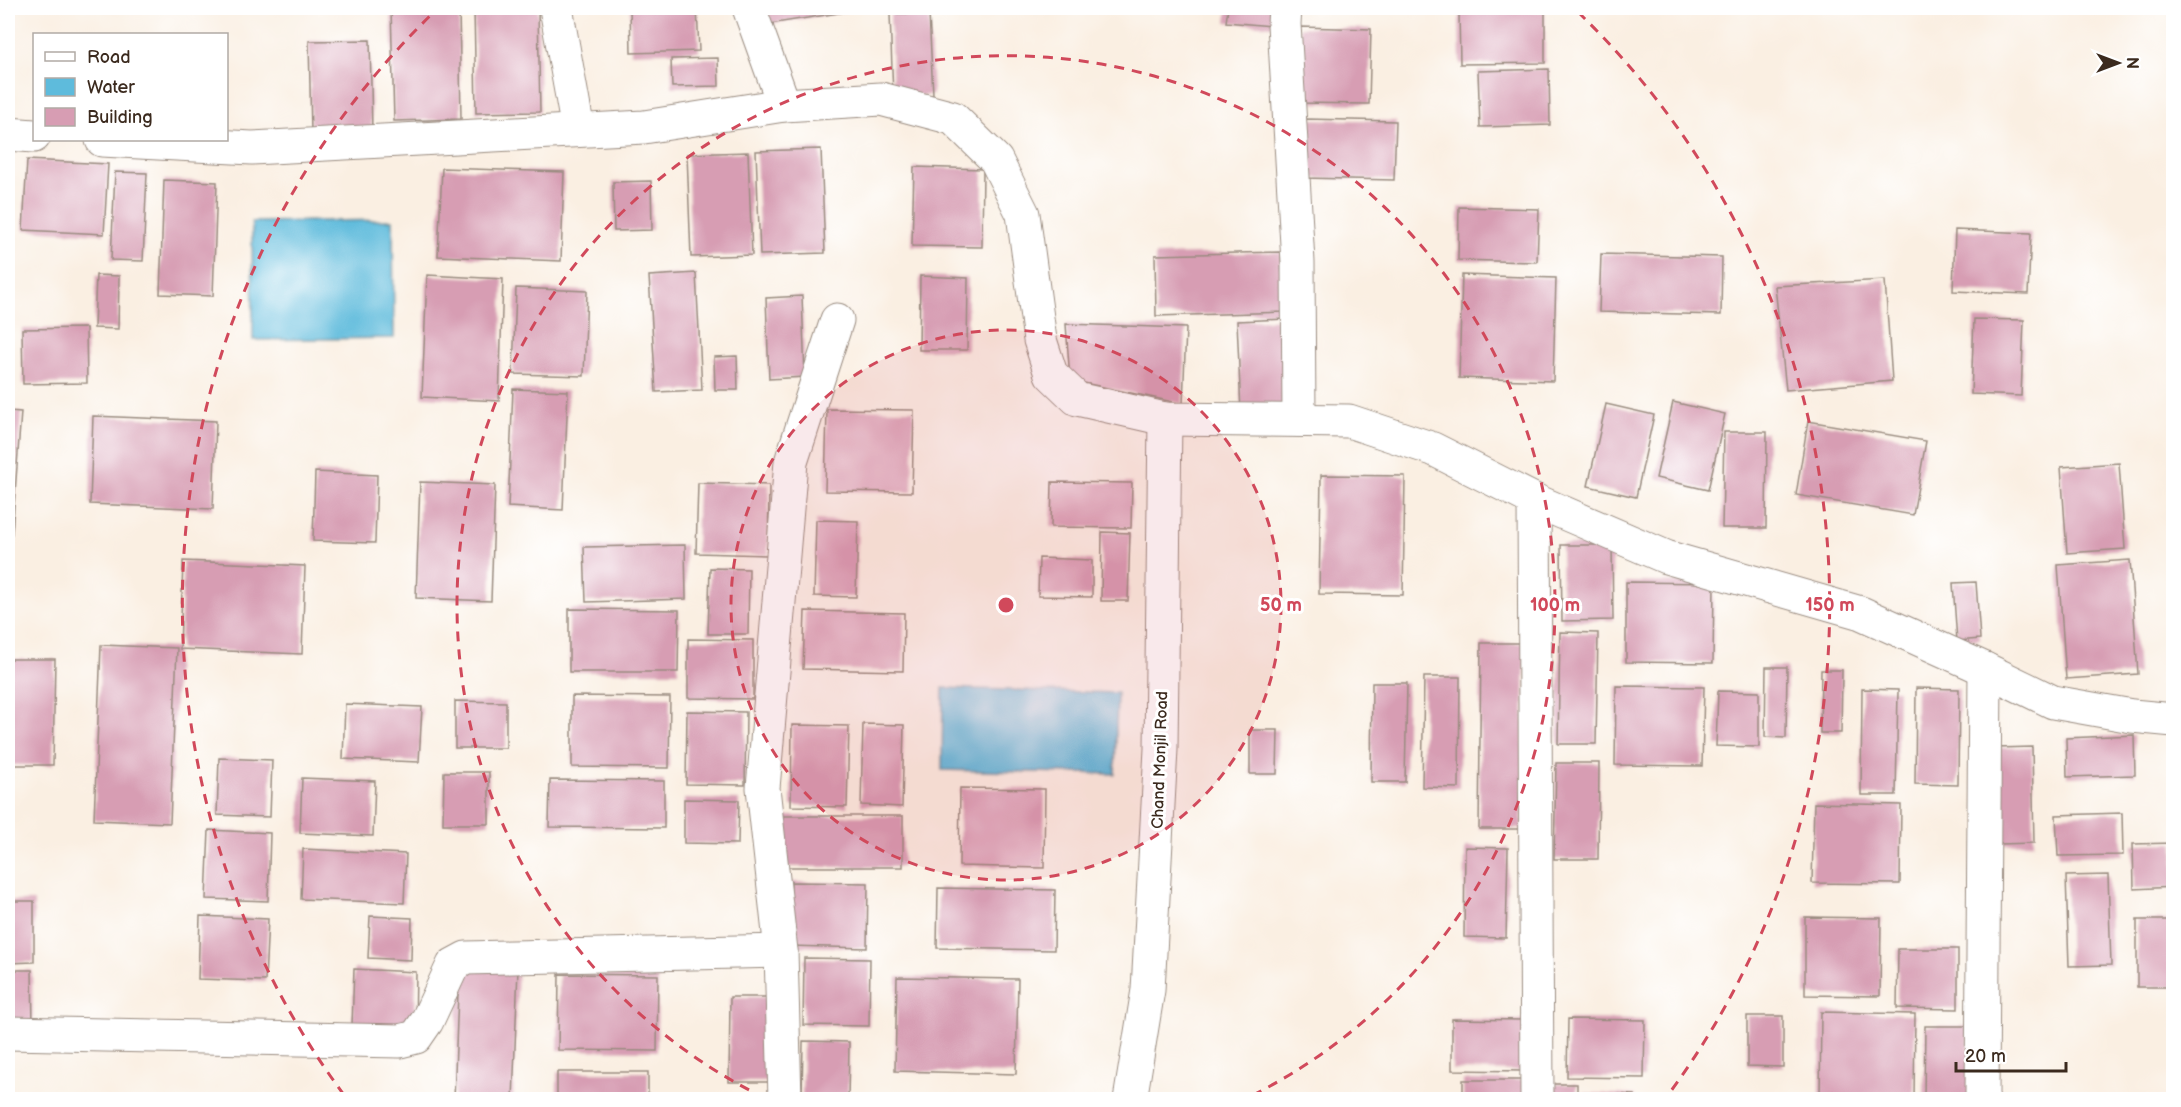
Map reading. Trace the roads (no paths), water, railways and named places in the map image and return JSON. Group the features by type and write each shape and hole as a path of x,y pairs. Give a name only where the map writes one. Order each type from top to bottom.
{"street":[{"path":"556,8 578,130"},
{"path":"749,8 784,105"},
{"path":"1285,8 1284,24 1298,262 1299,420"},
{"path":"121,141 252,148 644,127 784,105 881,99 953,118 996,160 1023,214 1040,340 1050,374 1077,399 1165,419 1349,421 1433,448 1534,500 1666,557 1860,613 2053,702 2132,716 2174,720"},
{"path":"8,134 33,136"},
{"path":"785,1100 781,951 763,788 791,462 837,320"},
{"name":"Chand Monjil Road","path":"1130,1100 1148,990 1161,749 1165,419"},
{"path":"1534,500 1537,1100"},
{"path":"1983,1100 1985,669"},
{"path":"8,1033 400,1041 416,1037 427,1021 453,965 466,958 781,951"}],"water":[{"path":"393,220 394,338 253,340 252,222"},
{"path":"943,688 1117,693 1115,774 942,770"}]}
